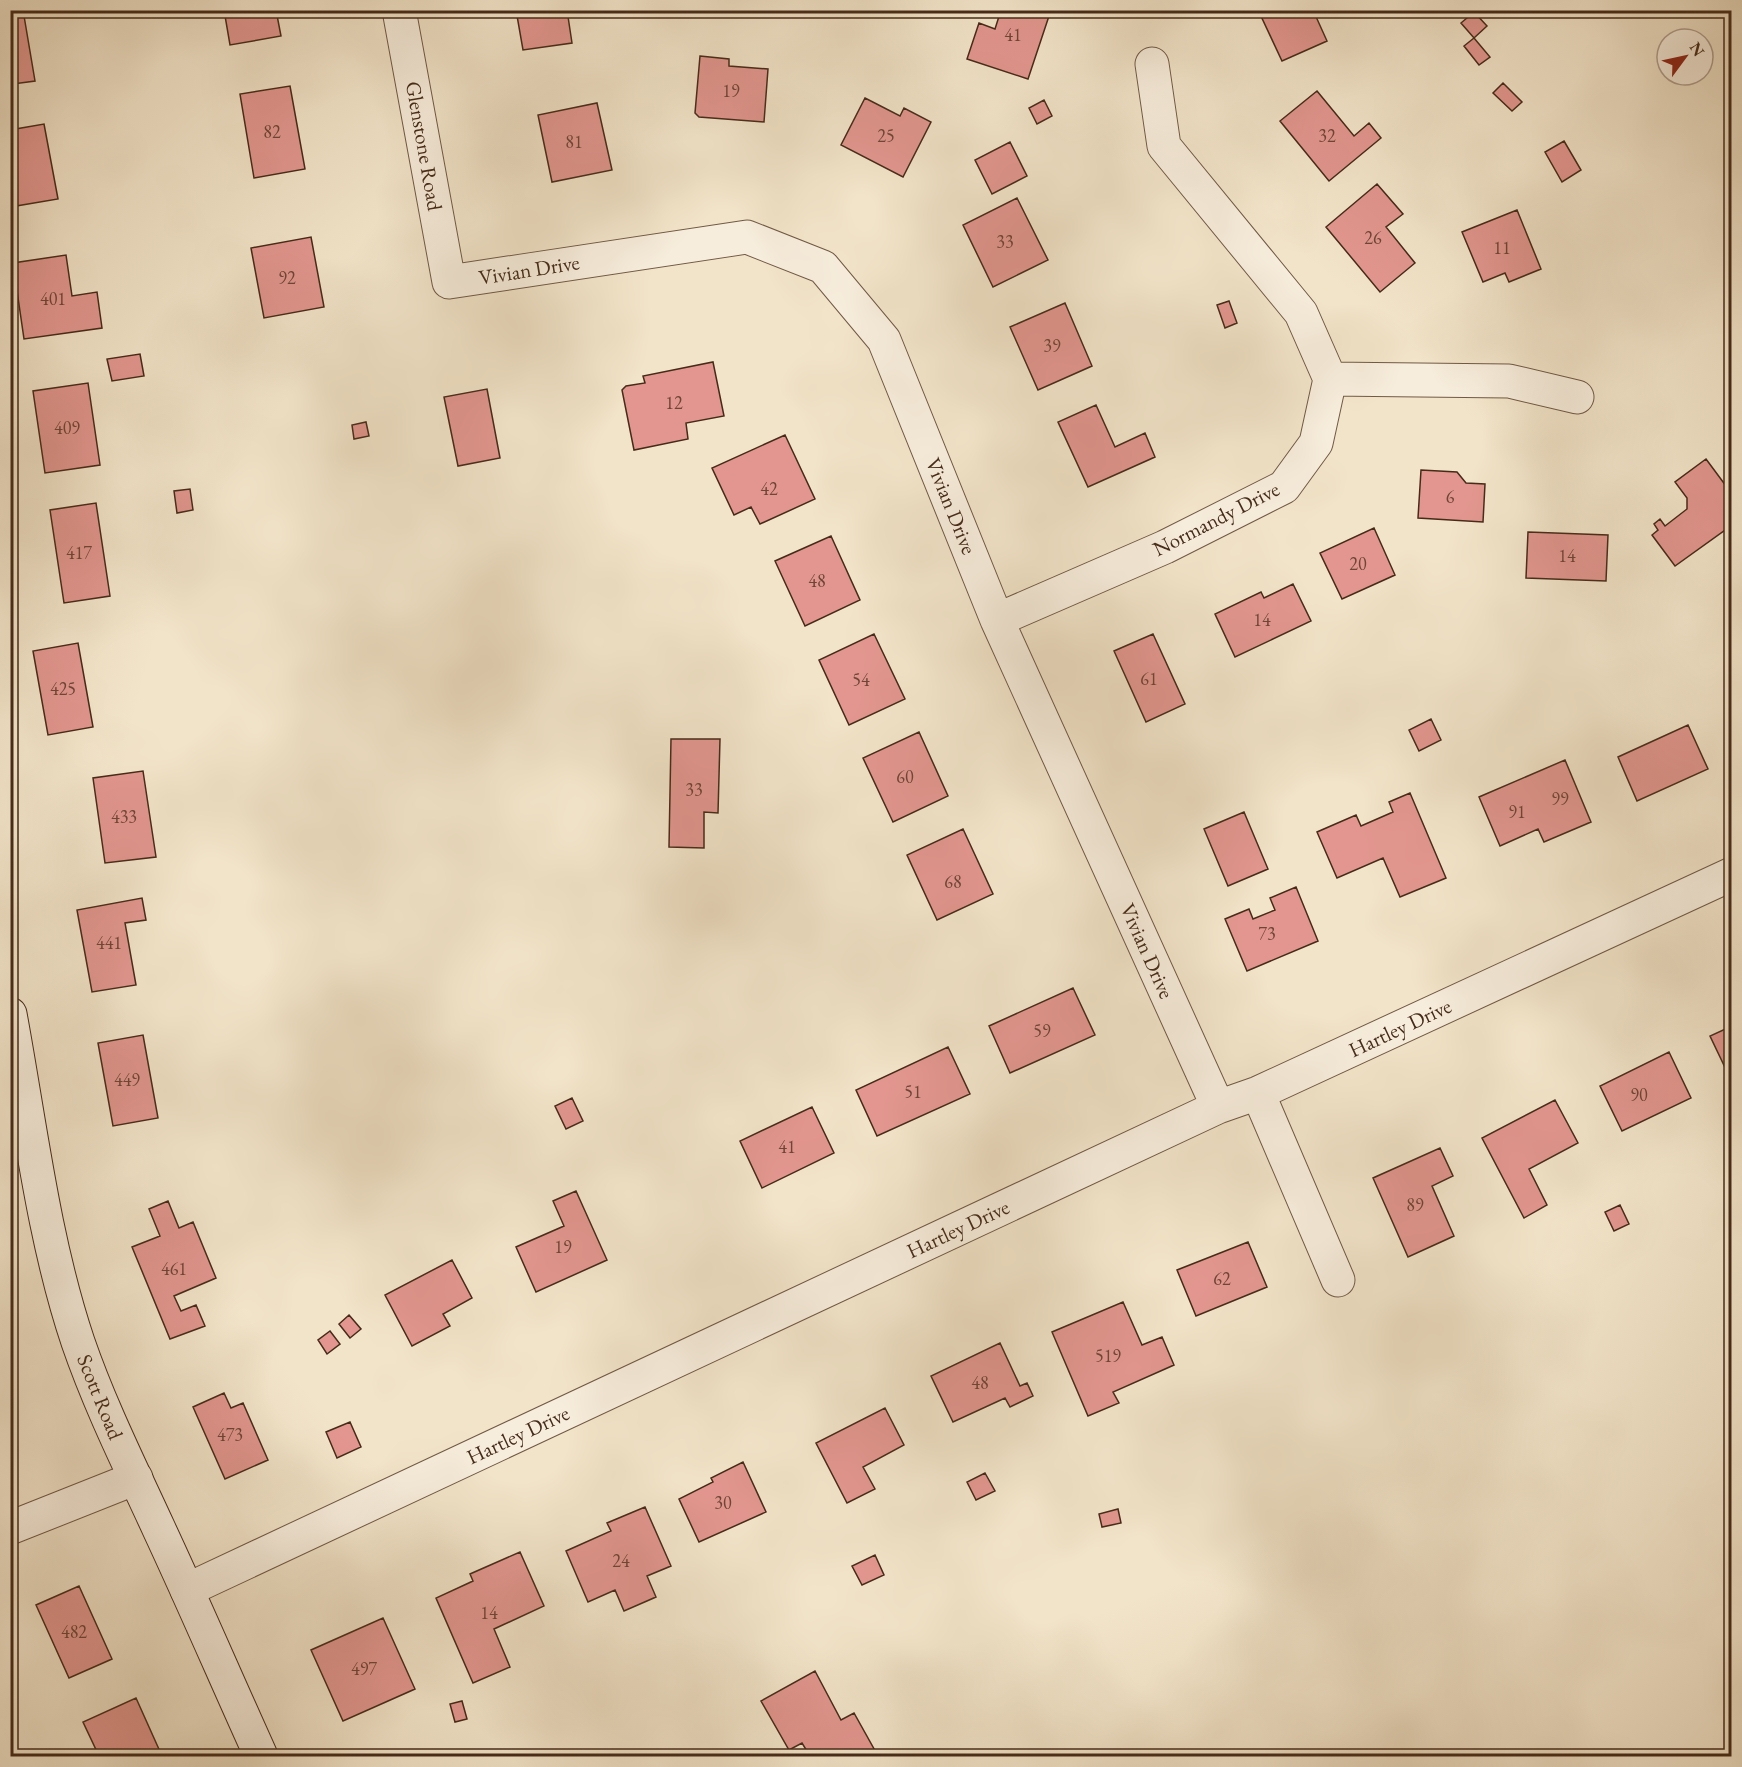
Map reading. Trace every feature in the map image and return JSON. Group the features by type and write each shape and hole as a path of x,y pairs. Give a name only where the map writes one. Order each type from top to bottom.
{"street":[{"name":"Glenstone Road","path":"399,10 449,282"},
{"path":"1152,64 1164,146 1301,313 1330,379 1509,381 1577,397"},
{"name":"Vivian Drive","path":"449,282 747,237 823,267 884,340 997,620 1218,1107"},
{"name":"Normandy Drive","path":"997,620 1165,547 1284,487 1316,443 1330,379"},
{"name":"Hartley Drive","path":"187,1590 1218,1107 1258,1093 1731,874"},
{"name":"Scott Road","path":"10,1014 48,1226 66,1305 94,1386 261,1756"},
{"path":"1258,1093 1338,1280"},
{"path":"10,1528 136,1478"}],"building":[{"path":"10,10 23,10 35,81 13,84 10,74"},
{"path":"224,10 276,10 281,36 230,45"},
{"path":"516,10 567,10 572,43 523,50"},
{"path":"1001,10 1051,10 1028,79 967,59 979,23 995,29"},
{"path":"1267,10 1313,10 1327,41 1282,61 1260,14"},
{"path":"1474,12 1487,26 1474,38 1461,23"},
{"path":"1474,38 1490,57 1479,65 1464,46"},
{"path":"700,56 729,59 729,66 768,69 764,122 699,117 695,113"},
{"path":"1503,83 1522,102 1512,111 1493,93"},
{"path":"290,86 305,169 254,178 240,94"},
{"path":"1317,91 1354,136 1369,123 1381,138 1329,181 1280,121"},
{"path":"865,98 900,116 904,108 931,122 903,177 841,145"},
{"path":"1044,100 1052,116 1037,124 1029,108"},
{"path":"597,103 612,170 552,182 538,115"},
{"path":"44,124 58,199 10,207 10,130"},
{"path":"1564,141 1581,170 1562,182 1545,152"},
{"path":"1010,142 1027,176 992,194 975,160"},
{"path":"1377,184 1403,214 1386,227 1415,263 1380,292 1326,227"},
{"path":"1017,198 1048,260 993,287 963,225"},
{"path":"1517,210 1541,269 1509,282 1505,273 1483,282 1462,232"},
{"path":"311,237 324,307 264,318 251,248"},
{"path":"66,255 72,296 97,292 102,328 24,339 13,263"},
{"path":"1229,301 1237,323 1225,328 1217,305"},
{"path":"1065,303 1092,366 1038,390 1010,327"},
{"path":"140,354 144,376 112,381 107,359"},
{"path":"713,362 724,416 686,423 688,439 634,450 622,390 626,386 645,383 643,376"},
{"path":"88,383 100,465 45,473 33,391"},
{"path":"487,389 500,458 458,466 444,397"},
{"path":"1096,405 1115,447 1145,433 1155,457 1088,487 1058,422"},
{"path":"366,422 369,436 354,439 352,425"},
{"path":"785,435 815,499 760,524 751,507 734,515 712,468"},
{"path":"1706,459 1732,494 1732,525 1675,566 1652,535 1658,530 1654,524 1660,519 1665,526 1687,509 1687,498 1675,482"},
{"path":"1421,470 1457,472 1466,483 1485,484 1483,522 1418,518"},
{"path":"190,489 193,510 177,513 174,491"},
{"path":"96,503 110,596 64,603 50,510"},
{"path":"1374,528 1395,575 1342,599 1320,553"},
{"path":"1528,532 1608,535 1606,581 1526,578"},
{"path":"831,536 860,600 805,626 775,561"},
{"path":"1293,584 1311,621 1235,657 1215,614 1261,592 1264,598"},
{"path":"874,634 905,699 849,725 819,660"},
{"path":"1153,634 1185,704 1146,722 1114,651"},
{"path":"78,643 93,727 48,735 33,651"},
{"path":"1431,719 1441,740 1419,751 1409,730"},
{"path":"1688,725 1708,769 1637,801 1618,757"},
{"path":"919,732 948,796 893,822 863,758"},
{"path":"671,739 720,739 718,813 704,812 704,848 669,847"},
{"path":"1565,760 1591,822 1544,842 1538,829 1500,846 1479,797"},
{"path":"143,771 156,857 105,863 93,778"},
{"path":"1410,793 1446,878 1400,897 1383,858 1337,878 1317,832 1356,815 1361,826 1393,812 1389,802"},
{"path":"1244,812 1268,869 1228,886 1204,829"},
{"path":"963,829 993,894 937,920 907,855"},
{"path":"1296,887 1318,941 1247,971 1225,919 1249,909 1253,919 1275,910 1270,898"},
{"path":"142,898 146,920 125,923 136,985 92,992 77,910"},
{"path":"1073,988 1095,1035 1010,1073 989,1026"},
{"path":"1732,1026 1732,1080 1731,1080 1710,1036"},
{"path":"143,1035 158,1118 113,1126 98,1043"},
{"path":"948,1047 970,1094 877,1136 856,1090"},
{"path":"1669,1052 1691,1098 1622,1131 1600,1086"},
{"path":"572,1098 583,1121 566,1129 555,1106"},
{"path":"1555,1100 1578,1143 1529,1169 1547,1205 1524,1218 1482,1138"},
{"path":"812,1107 834,1153 762,1188 740,1141"},
{"path":"1440,1148 1453,1176 1432,1186 1454,1236 1408,1257 1373,1178"},
{"path":"576,1191 607,1260 536,1292 516,1247 564,1226 553,1201"},
{"path":"168,1201 179,1228 193,1222 216,1278 174,1296 181,1311 196,1305 205,1326 170,1339 132,1247 160,1236 149,1209"},
{"path":"1620,1205 1629,1224 1614,1231 1605,1212"},
{"path":"1248,1242 1267,1287 1196,1316 1177,1270"},
{"path":"452,1260 472,1298 443,1314 450,1326 412,1346 385,1295"},
{"path":"1123,1302 1142,1345 1162,1337 1174,1365 1113,1392 1119,1403 1088,1416 1052,1332"},
{"path":"349,1315 361,1329 350,1338 339,1324"},
{"path":"330,1331 340,1344 327,1354 318,1340"},
{"path":"1000,1343 1020,1386 1027,1383 1033,1396 1010,1407 1005,1398 953,1422 931,1376"},
{"path":"224,1393 231,1408 243,1403 268,1460 225,1479 193,1407"},
{"path":"885,1408 904,1445 863,1467 875,1489 847,1503 816,1443"},
{"path":"350,1422 361,1447 337,1458 326,1432"},
{"path":"743,1462 766,1512 699,1542 679,1499 713,1482 711,1478"},
{"path":"985,1473 995,1491 976,1500 967,1482"},
{"path":"645,1507 671,1566 647,1576 656,1597 624,1611 615,1590 588,1602 566,1551 611,1531 607,1523"},
{"path":"1118,1509 1121,1523 1102,1527 1099,1514"},
{"path":"520,1552 544,1606 494,1629 510,1667 473,1683 436,1598 473,1581 470,1574"},
{"path":"875,1555 884,1575 862,1585 852,1566"},
{"path":"79,1586 112,1659 69,1678 36,1605"},
{"path":"383,1618 415,1689 343,1721 311,1650"},
{"path":"815,1671 841,1720 854,1713 878,1756 810,1756 802,1743 789,1750 761,1701"},
{"path":"136,1698 162,1756 99,1756 83,1722"},
{"path":"462,1701 467,1719 455,1722 450,1704"}]}
